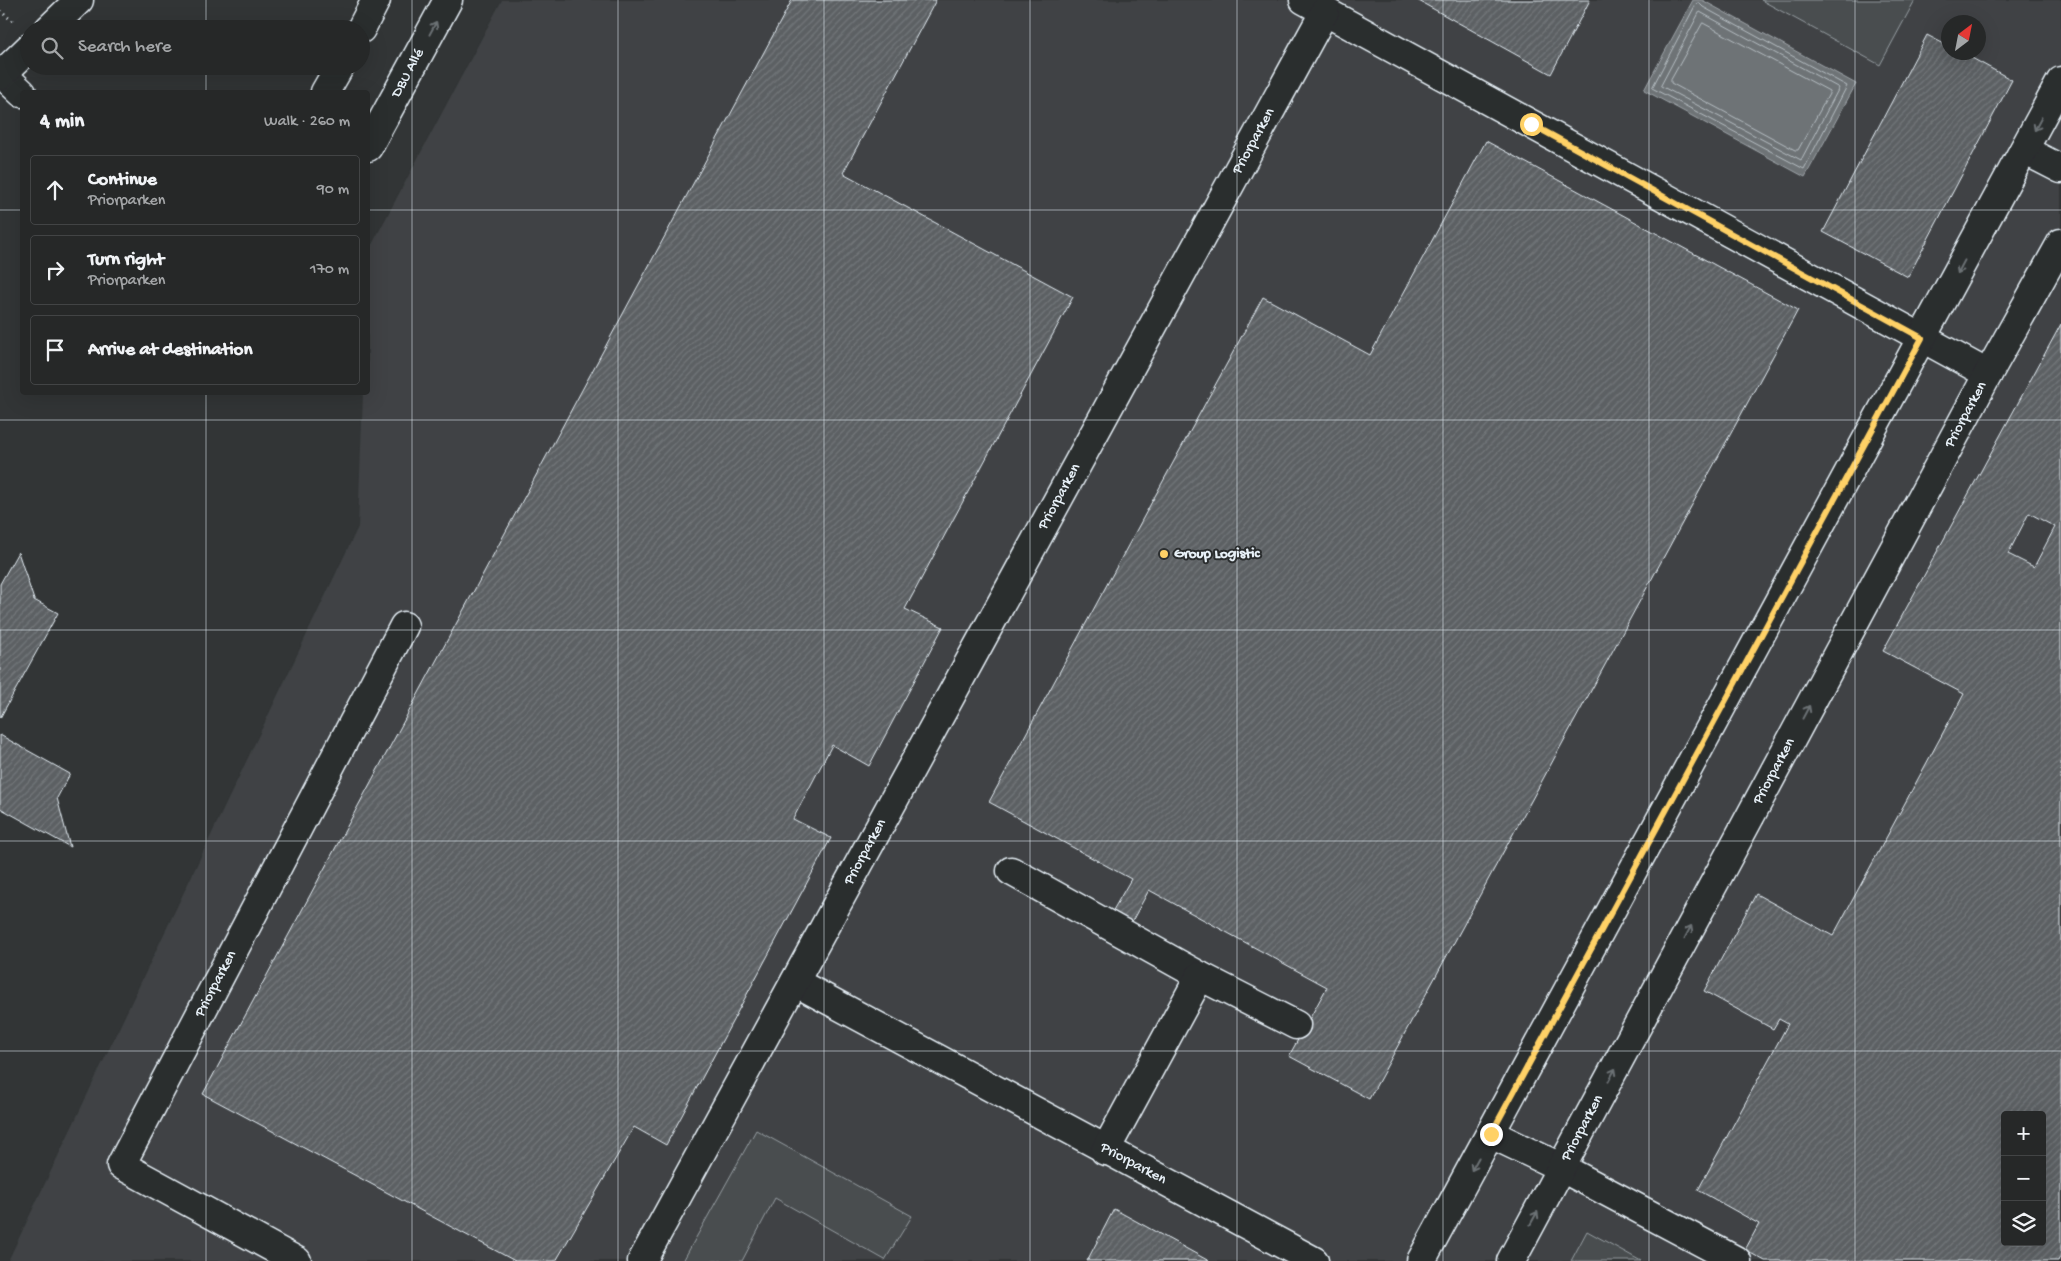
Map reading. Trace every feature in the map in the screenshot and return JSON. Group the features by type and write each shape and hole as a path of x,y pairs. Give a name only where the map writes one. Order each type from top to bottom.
{"street":[{"path":"58,20 79,0"},
{"path":"366,20 376,0"},
{"name":"DBU Allé","path":"370,143 448,0"},
{"name":"Priorparken","path":"642,1261 794,982 1315,6 1988,374"},
{"path":"20,57 1,75 20,91"},
{"path":"326,90 335,75"},
{"path":"1421,1261 2061,81"},
{"path":"2024,150 2061,169"},
{"name":"Priorparken","path":"1511,1261 1988,374 2061,243"},
{"name":"Priorparken","path":"297,1261 121,1165 404,626"},
{"path":"1011,871 1200,976 1296,1025"},
{"path":"1106,1151 1200,976"},
{"name":"Priorparken","path":"794,982 1314,1261"},
{"name":"Priorparken","path":"1491,1134 1562,1168 1737,1261"}],"shaded area":[{"path":"502,0 2061,0 2061,1261 8,1261 358,527 363,395 370,395 370,248"},
{"path":"1761,0 1915,0 1880,65"},
{"path":"756,1130 912,1216 885,1260 775,1198 742,1261 683,1261"},
{"path":"1587,1231 1641,1261 1571,1261"}],"water":[{"path":"1693,0 1702,0 1856,84 1805,177 1644,90"}],"building":[{"path":"792,0 936,0 843,173 1073,297 905,609 943,627 869,766 832,745 793,819 831,838 666,1145 634,1127 556,1261 515,1261 203,1094"},
{"path":"1417,0 1590,0 1551,74"},
{"path":"1927,35 1941,42 1941,60 1976,60 2012,80 1908,277 1823,232"},
{"path":"1486,141 1798,310 1369,1099 1289,1056 1327,987 1149,890 1131,923 1112,912 1131,879 989,802 1263,297 1370,355"},
{"path":"2061,324 2061,1255 2058,1261 1765,1261 1745,1250 1759,1224 1698,1190 1788,1024 1779,1019 1773,1029 1704,991 1756,894 1833,936 1964,694 1883,651","holes":["2029,513 2055,527 2034,567 2008,554"]},
{"path":"18,552 34,600 58,613 0,718 0,584"},
{"path":"0,735 70,774 57,798 70,847 0,808"},
{"path":"1114,1209 1209,1261 1087,1261"}],"place":[{"name":"Group Logistic","path":"1164,554"}],"route":[{"path":"1491,1134 1922,338 1531,124"}]}
